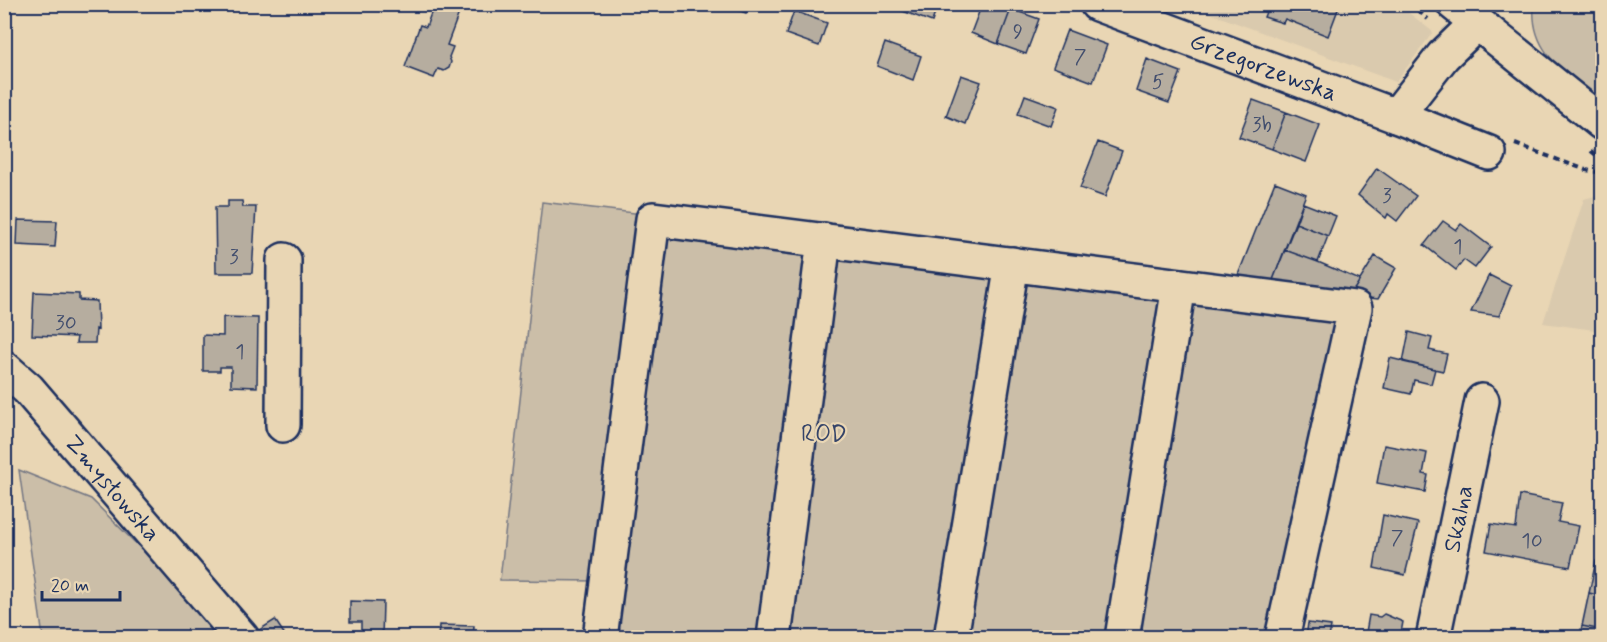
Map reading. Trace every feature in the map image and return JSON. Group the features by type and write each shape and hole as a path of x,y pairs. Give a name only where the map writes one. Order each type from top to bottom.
{"street":[{"name":"Grzegorzewska","path":"1097,4 1489,153"},
{"path":"1396,116 1475,11 1602,123"},
{"path":"600,638 653,219 1355,308 1282,638"},
{"path":"774,638 824,240"},
{"path":"283,425 284,260"},
{"path":"951,638 1012,264"},
{"path":"1122,638 1179,286"},
{"name":"Zmysłowska","path":"4,368 28,389 243,638"},
{"name":"Skalna","path":"1433,638 1482,401"}],"path":[{"path":"1489,153 1496,137 1586,170 1602,173"}],"shaded area":[{"path":"1188,5 1399,5 1433,32 1396,82"},
{"path":"1602,194 1602,331 1543,323 1584,199"}],"green space":[{"path":"1534,5 1602,5 1602,100 1564,71 1545,50 1534,22"},
{"name":"ROD","path":"542,202 1368,300 1295,637 592,637 599,581 500,580"},
{"path":"19,470 91,499 207,614 216,637 43,637"}],"building":[{"path":"723,4 750,4 746,13"},
{"path":"892,4 938,4 932,22 892,7"},
{"path":"982,4 1000,4 1011,9 998,44 971,33"},
{"path":"1247,4 1340,4 1328,36 1285,19 1283,23 1264,17 1266,12"},
{"path":"434,5 459,13 447,45 453,47 449,57 451,62 449,68 444,71 438,69 434,78 405,67 420,25 426,27"},
{"path":"1011,9 1039,19 1026,54 998,44"},
{"path":"794,11 827,23 819,46 786,34"},
{"path":"1067,30 1107,45 1093,82 1053,67"},
{"path":"885,43 921,56 913,80 877,66"},
{"path":"1147,59 1181,72 1169,103 1136,91"},
{"path":"961,75 981,82 965,124 946,116"},
{"path":"1025,95 1058,107 1051,126 1018,114"},
{"path":"1253,100 1286,112 1272,149 1239,137"},
{"path":"1286,112 1320,125 1306,162 1272,149"},
{"path":"1098,142 1122,151 1105,197 1080,188"},
{"path":"1377,168 1416,196 1397,221 1388,214 1386,218 1358,195"},
{"path":"1275,182 1306,194 1271,285 1236,280"},
{"path":"228,201 242,201 243,207 256,207 252,273 216,273 215,207 228,207"},
{"path":"1303,203 1336,216 1328,236 1296,223"},
{"path":"18,220 57,221 55,247 17,245"},
{"path":"1443,221 1456,230 1461,224 1491,247 1475,268 1464,260 1456,270 1424,245"},
{"path":"1296,223 1328,236 1318,262 1285,250"},
{"path":"1285,250 1360,280 1350,296 1271,285"},
{"path":"1375,256 1396,268 1378,299 1350,296"},
{"path":"1489,275 1511,286 1499,316 1471,312"},
{"path":"34,292 79,294 79,300 97,301 98,330 96,329 95,343 76,343 77,337 32,335"},
{"path":"223,317 258,318 257,387 231,386 231,367 220,367 220,371 203,371 203,335 223,336"},
{"path":"1409,332 1432,338 1429,350 1447,354 1443,371 1403,362"},
{"path":"1390,358 1435,369 1431,384 1414,380 1411,394 1384,388"},
{"path":"1384,445 1427,453 1423,474 1428,475 1425,492 1377,483"},
{"path":"1520,495 1562,503 1558,522 1579,526 1570,567 1486,551 1491,524 1516,528"},
{"path":"1383,515 1418,523 1405,575 1374,568"},
{"path":"1596,561 1602,562 1602,596 1589,593"},
{"path":"1589,593 1602,596 1602,630 1582,626"},
{"path":"350,601 383,602 382,638 361,638 361,622 350,622"},
{"path":"1384,614 1403,622 1400,638 1365,638 1369,615 1380,617"},
{"path":"275,620 287,638 259,638 256,632"},
{"path":"1308,623 1331,626 1329,638 1306,638"},
{"path":"439,625 474,626 473,638 438,638"},
{"path":"1582,626 1602,630 1602,638 1579,638"}]}
